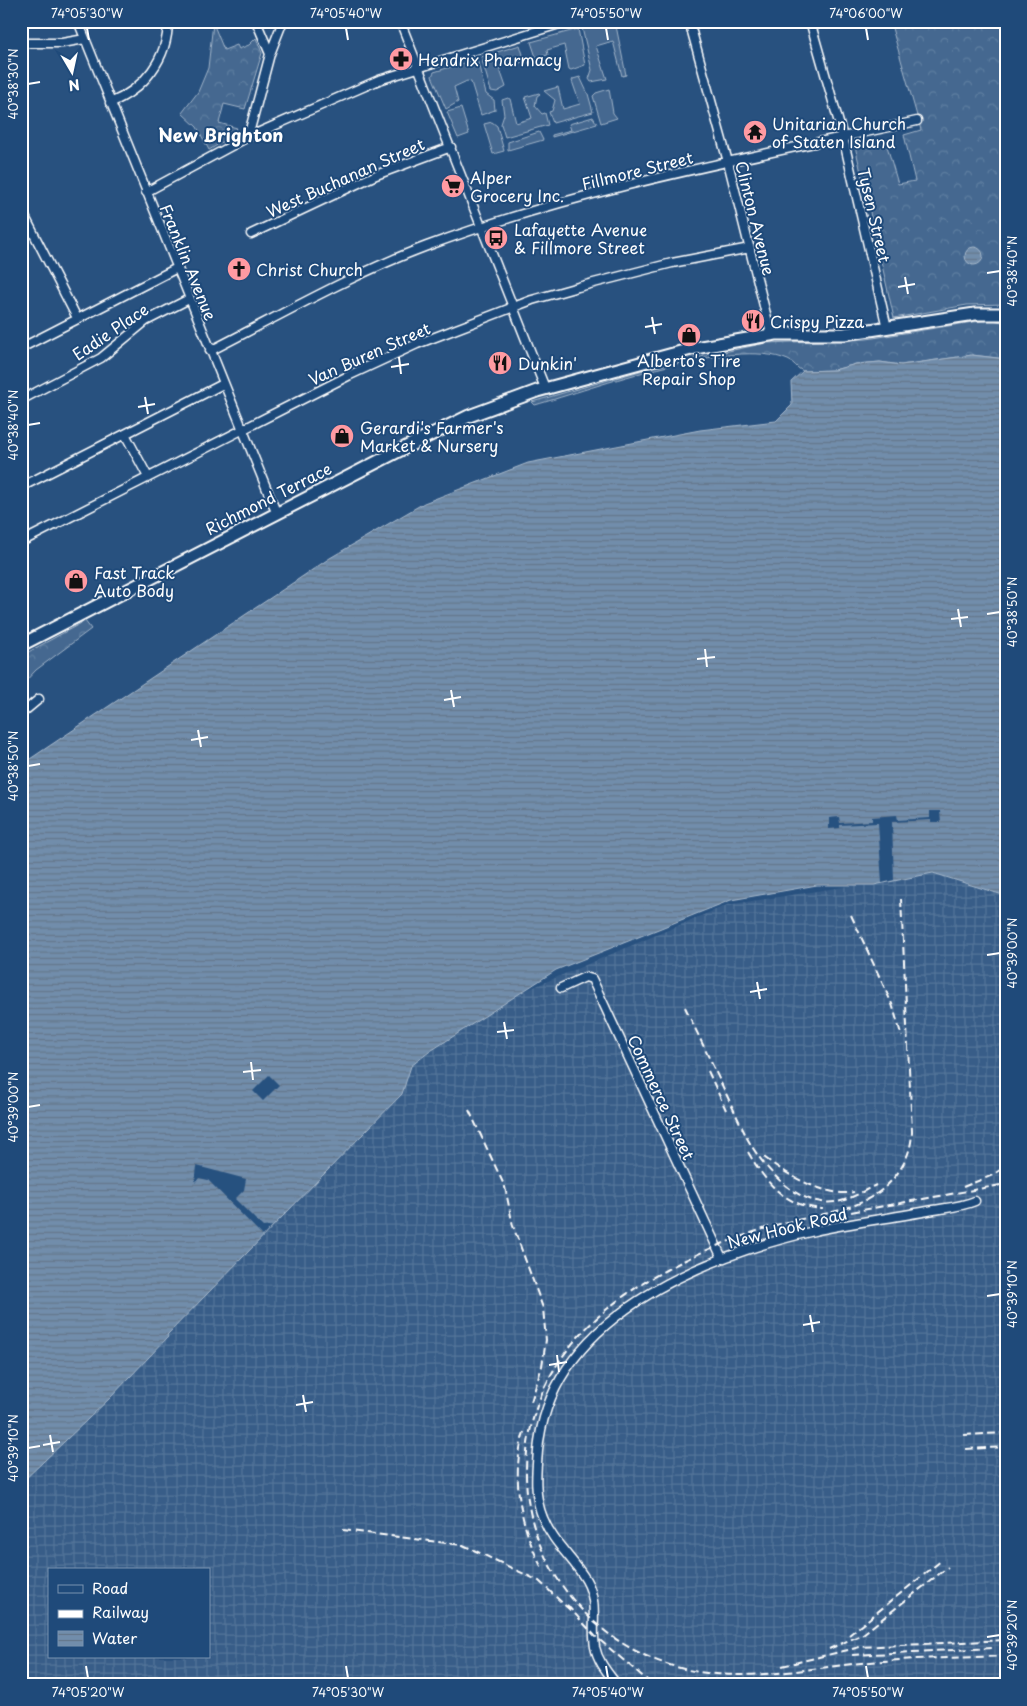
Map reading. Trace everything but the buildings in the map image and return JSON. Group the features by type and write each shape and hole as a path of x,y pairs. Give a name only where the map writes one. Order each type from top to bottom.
{"main road":[{"name":"Richmond Terrace","path":"21,645 276,512 463,419 545,388 663,356 771,334 844,334 974,314 1006,314"}],"street":[{"name":"Franklin Avenue","path":"78,21 276,512"},
{"path":"110,103 138,87 154,69 164,48 168,21"},
{"path":"256,21 270,54"},
{"path":"248,138 270,54 283,21"},
{"path":"400,21 545,388"},
{"path":"146,192 248,138 371,83 569,21"},
{"name":"Clinton Avenue","path":"689,21 728,162 771,334"},
{"name":"Tysen Street","path":"810,21 843,137 887,328"},
{"path":"21,43 62,43 85,39"},
{"name":"Fillmore Street","path":"210,351 378,267 427,246 483,227 618,187 917,121"},
{"name":"West Buchanan Street","path":"251,234 368,179 451,147"},
{"path":"21,209 77,318"},
{"name":"Van Buren Street","path":"21,542 241,429 254,425 350,375 417,344 550,295 619,276 750,248"},
{"path":"21,348 177,268"},
{"name":"Eadie Place","path":"21,400 101,358 146,321 189,299"},
{"path":"21,488 223,384"},
{"path":"126,434 148,476"},
{"path":"21,714 39,699"},
{"name":"Commerce Street","path":"561,988 585,977 592,979 722,1258"},
{"name":"New Hook Road","path":"617,1685 602,1664 596,1649 596,1612 588,1583 557,1545 542,1516 536,1478 540,1434 545,1412 556,1385 575,1354 608,1321 672,1283 722,1258 814,1231 976,1201"}],"shaded area":[{"path":"932,873 1006,896 1006,1685 21,1685 21,1483 110,1398 168,1337 166,1335 402,1094 411,1066 494,1004 727,905"}],"green space":[{"path":"615,21 626,75 622,76 613,41 596,46 607,79 591,82 589,79 592,70 582,28"},
{"path":"890,21 1006,21 1006,304 967,305 894,318 855,146 885,139 898,184 915,181 904,135 921,130"},
{"path":"213,23 224,50 237,45 239,49 249,45 256,38 262,53 245,109 224,104 219,123 237,128 229,138 209,150 197,127 182,113 198,92 208,68"},
{"path":"578,29 585,65 569,69 564,45 547,50 548,55 536,57 531,42"},
{"path":"520,45 525,61 517,64 515,59 498,64 506,87 497,92 491,91 481,57"},
{"path":"477,59 486,94 494,100 495,110 481,115 471,82 467,81 454,87 458,102 446,109 432,76 434,72"},
{"path":"580,77 588,94 593,112 553,123 549,112 552,111 555,100 544,91 558,87 563,109 580,104 572,81"},
{"path":"609,89 613,113 617,118 601,123 593,96 596,93"},
{"path":"539,93 535,106 542,114 545,113 548,125 505,137 501,124 504,115 502,100 510,99 516,123 532,118 525,97"},
{"path":"461,108 469,134 458,138 447,112"},
{"path":"593,117 597,124 552,137 552,135 571,130 569,124"},
{"path":"492,122 497,126 504,151 493,154 484,124"},
{"path":"539,132 543,140 508,150 508,142"},
{"path":"993,320 1006,323 1006,359 972,355 901,365 880,362 856,364 834,370 803,371 788,360 764,354 734,355 699,359 663,367 535,405 532,402 654,367 766,343 867,339"},
{"path":"85,621 91,629 36,670 21,686 21,656"}],"water":[{"path":"970,247 978,247 983,252 981,263 970,265 965,260 965,252"},
{"path":"972,355 1006,359 1006,896 933,873 874,885 817,885 731,900 556,970 429,1052 411,1066 402,1094 167,1335 168,1337 110,1398 21,1483 21,765 330,558 424,503 528,463 700,430 776,421 792,405 791,382 803,371 834,370 856,364 880,362 901,365"}],"pier":[{"path":"930,811 940,811 941,822 931,822 931,820 892,822 894,880 882,883 878,823 840,825 840,828 829,829 829,818 839,817 840,823 872,821 872,817 897,815 898,820 930,818"},
{"path":"269,1075 279,1085 263,1101 253,1091"},
{"path":"197,1166 246,1179 244,1190 235,1199 263,1227 272,1226 263,1236 208,1180 199,1178 195,1183"}],"railway":[{"path":"901,899 912,1131 908,1152 899,1172 884,1188 855,1205 766,1228 722,1244 679,1263 638,1286 602,1314 571,1346 547,1383 531,1426 526,1475 528,1497 532,1519 546,1559 570,1596 584,1612 612,1637 654,1660 669,1665 716,1674 752,1675 879,1661 1006,1656"},
{"path":"851,915 892,1004 902,1037"},
{"path":"685,1007 747,1138 773,1174 798,1194 811,1200 826,1202 845,1200 876,1185"},
{"path":"708,1071 726,1110"},
{"path":"469,1110 505,1187 513,1226 543,1308 546,1340 542,1366 531,1402"},
{"path":"748,1152 769,1183 787,1198 809,1207 823,1209"},
{"path":"764,1157 806,1183 831,1191 854,1192"},
{"path":"963,1187 993,1175 1006,1166"},
{"path":"851,1212 1006,1184"},
{"path":"524,1432 518,1467 520,1503 529,1538 543,1570"},
{"path":"964,1435 1006,1433"},
{"path":"966,1449 1006,1447"},
{"path":"343,1530 463,1545 539,1581 571,1611"},
{"path":"849,1635 942,1560"},
{"path":"829,1649 863,1634 948,1567"},
{"path":"567,1605 595,1636 653,1685"},
{"path":"782,1666 860,1647 1006,1640"},
{"path":"852,1655 994,1648"}],"place":[{"name":"Hendrix Pharmacy","path":"401,59"},
{"name":"Unitarian Church of Staten Island","path":"755,132"},
{"name":"Alper Grocery Inc.","path":"453,186"},
{"name":"Lafayette Avenue & Fillmore Street","path":"496,238"},
{"name":"Christ Church","path":"239,269"},
{"name":"Crispy Pizza","path":"753,321"},
{"name":"Alberto's Tire Repair Shop","path":"689,335"},
{"name":"Dunkin'","path":"500,363"},
{"name":"Gerardi's Farmer's Market & Nursery","path":"342,436"},
{"name":"Fast Track Auto Body","path":"76,581"}],"district":[{"name":"New Brighton","path":"221,134"}]}
